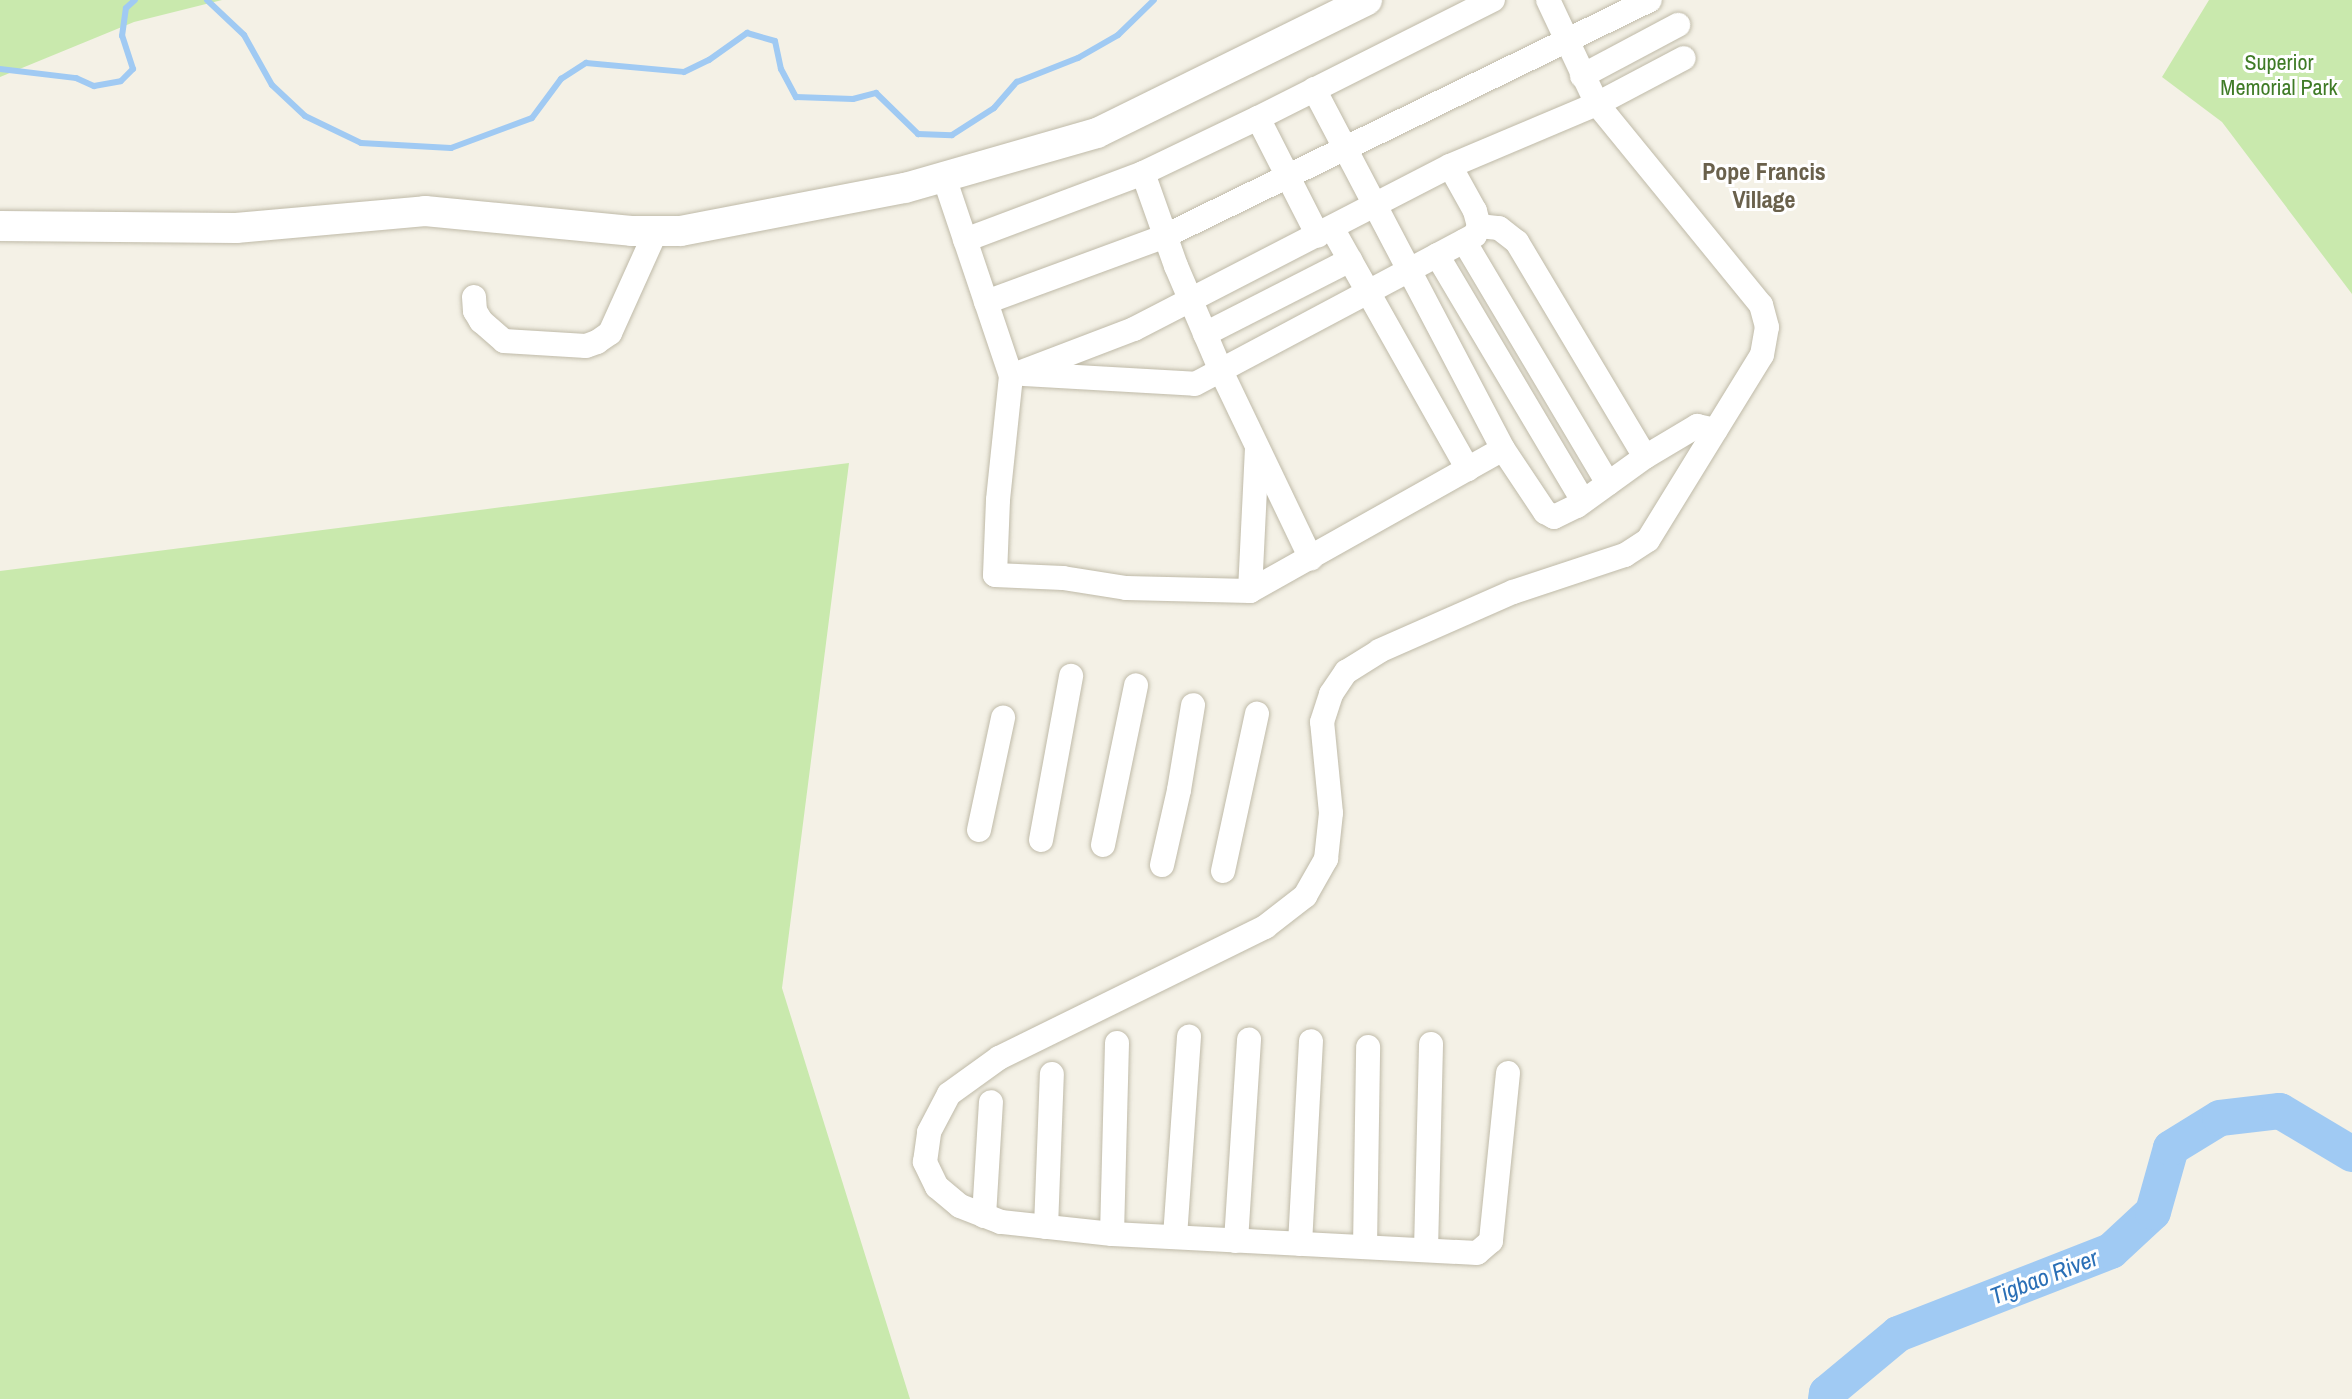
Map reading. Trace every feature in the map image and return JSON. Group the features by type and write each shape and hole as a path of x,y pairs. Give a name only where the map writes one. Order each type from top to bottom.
{"street":[{"path":"0,226 236,228 425,211 681,231 905,188 1108,128 1367,0"},
{"path":"965,240 1143,173 1493,0"},
{"path":"1508,1073 1491,1241 1477,1253 1112,1234 1001,1222 960,1206 937,1187 925,1162 929,1132 949,1094 999,1058 1265,927 1305,896 1326,859 1331,813 1322,722 1331,694 1346,672 1379,651 1500,598 1625,555 1648,540 1762,355 1767,327 1761,305 1597,104 1566,44 1548,0"},
{"path":"986,302 1165,236 1484,79 1566,44 1650,0"},
{"path":"1582,76 1678,25"},
{"path":"1014,374 1134,329 1375,208 1450,166 1597,104 1684,58"},
{"path":"1314,89 1503,449 1545,512 1554,517 1583,501 1645,457 1697,426 1716,430"},
{"path":"1258,118 1288,176 1325,232 1350,260 1368,290 1468,469"},
{"path":"1450,166 1472,234 1608,484"},
{"path":"1143,173 1165,236 1221,371 1311,559"},
{"path":"944,177 1014,374 998,500 995,575 1063,578 1126,588 1250,591 1503,449"},
{"path":"1014,374 1195,384 1368,290 1409,272 1472,234 1499,228 1517,242 1645,457"},
{"path":"474,297 475,311 481,321 504,341 586,346 610,333 656,231"},
{"path":"1437,255 1583,501"},
{"path":"1205,334 1350,260"},
{"path":"1250,591 1258,445"},
{"path":"1041,840 1071,676"},
{"path":"1103,845 1136,685"},
{"path":"1162,865 1179,790 1193,705"},
{"path":"1223,871 1257,714"},
{"path":"979,830 1003,718"},
{"path":"1175,1237 1189,1036"},
{"path":"1236,1241 1249,1039"},
{"path":"1300,1244 1311,1041"},
{"path":"1112,1234 1117,1043"},
{"path":"1426,1250 1431,1044"},
{"path":"1365,1247 1368,1047"},
{"path":"1046,1227 1052,1074"},
{"path":"984,1216 991,1102"}],"green space":[{"path":"0,0 222,0 134,22 0,77"},
{"name":"Superior Memorial Park","path":"2209,0 2352,0 2352,294 2222,122 2162,77"},
{"path":"849,463 782,988 910,1399 0,1399 0,571"}],"waterway":[{"path":"0,69 76,78 94,86 121,81 133,69 122,36 126,8 135,0"},
{"path":"207,0 244,35 272,85 305,116 361,143 451,148 532,118 561,79 586,63 684,72 709,60 747,33 775,41 781,69 796,97 853,99 876,93 918,134 952,135 994,108 1017,82 1078,58 1118,35 1154,0"},
{"name":"Tigbao River","path":"1826,1399 1827,1393 1898,1334 2111,1251 2153,1212 2171,1148 2220,1118 2280,1111 2352,1154"}],"district":[{"name":"Pope Francis Village","path":"1764,186"}]}
